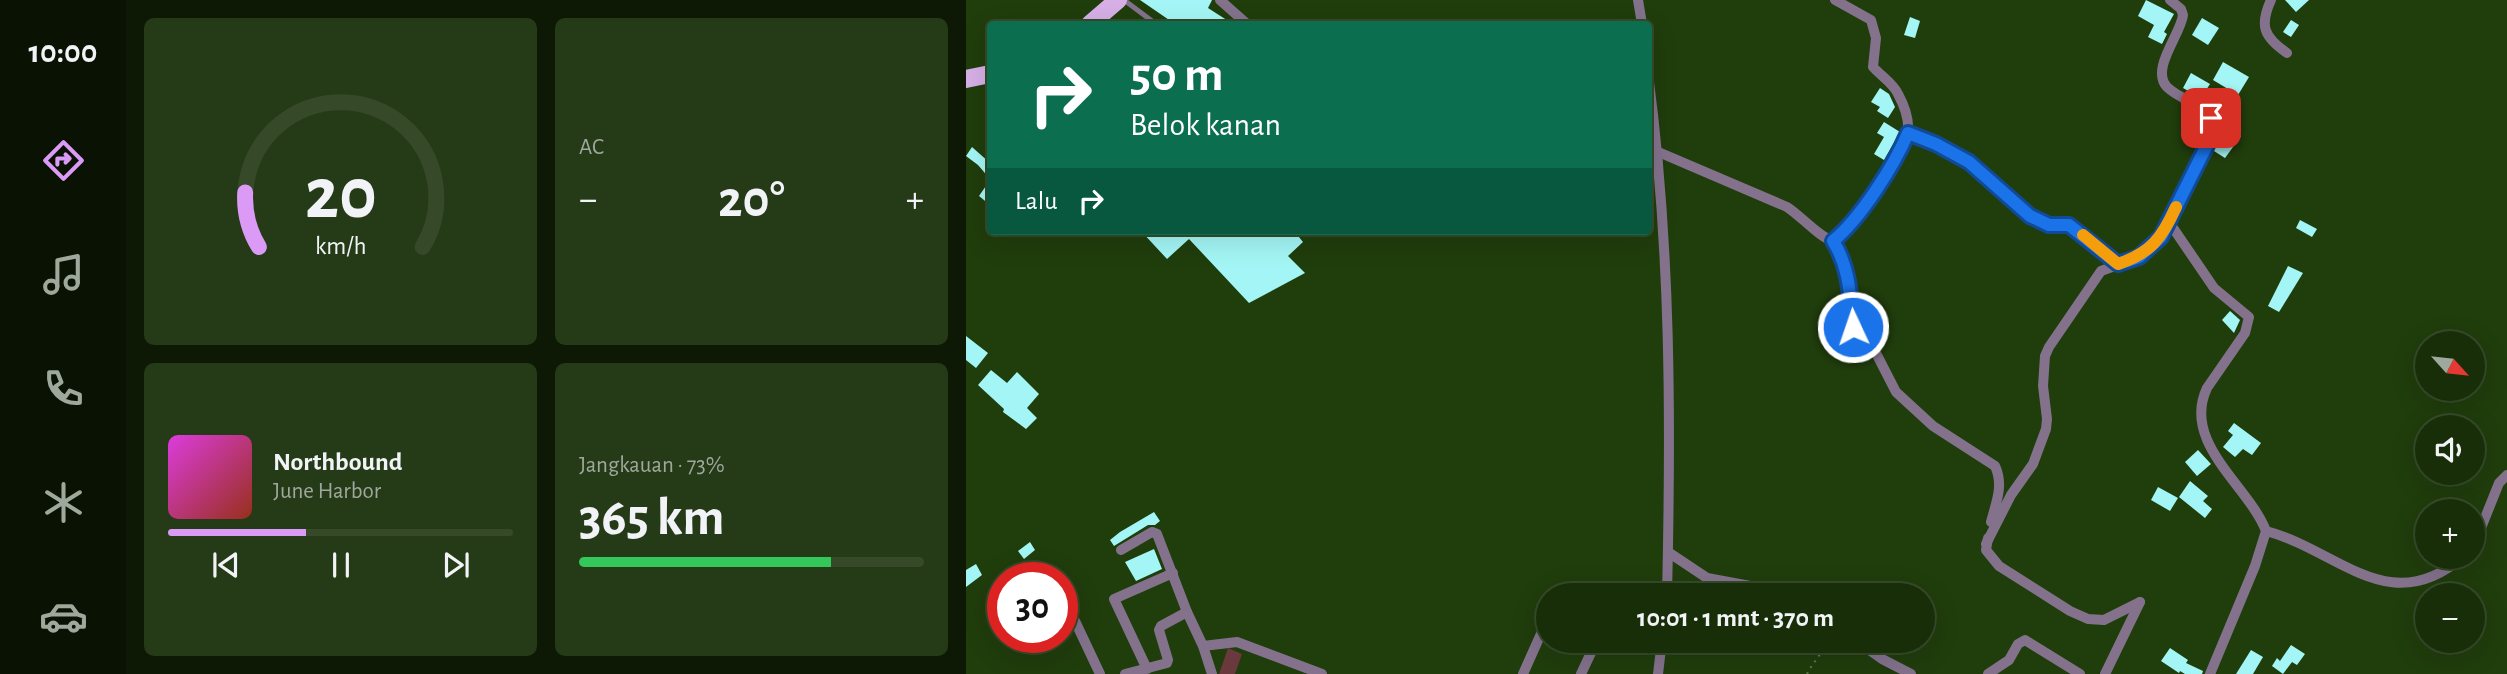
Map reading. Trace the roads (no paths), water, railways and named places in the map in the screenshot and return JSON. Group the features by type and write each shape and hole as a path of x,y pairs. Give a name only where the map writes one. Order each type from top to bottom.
{"main road":[{"path":"1094,21 1118,0"},
{"path":"966,79 987,75"}],"street":[{"path":"1220,0 1244,21"},
{"path":"1639,0 1642,21"},
{"path":"1833,241 1862,209 1899,155 1908,133 1906,114 1899,96 1873,66 1876,38 1871,20 1835,0"},
{"path":"1986,544 2011,495 2033,464 2046,429 2048,419 2043,386 2045,356 2049,347 2101,271 2139,257 2161,237 2213,133 2210,113 2167,87 2163,79 2164,60 2183,15 2181,9 2170,0"},
{"path":"2272,0 2264,15 2266,31 2276,45 2287,52"},
{"path":"1652,110 1657,151 1670,393 1667,583"},
{"path":"1908,133 1969,162 2030,216 2049,225 2069,225 2118,264"},
{"path":"1657,151 1787,207 1803,217 1826,239 1833,241 1846,267 1853,327 1877,355 1896,392 1933,425 1995,466 1999,475 1999,495 1986,550 1999,566 2070,611 2088,619 2104,620 2140,602 2105,674"},
{"path":"2169,222 2214,288 2249,317 2245,333 2207,388 2200,416 2220,465 2255,511 2266,531 2306,546 2377,581 2395,585 2436,576 2446,569"},
{"path":"2485,519 2500,483 2507,475"},
{"path":"2210,674 2255,566 2266,531"},
{"path":"1121,550 1154,532 1161,542 1212,674"},
{"path":"1668,552 1707,578 1734,583"},
{"path":"1147,669 1114,599 1173,573"},
{"path":"1125,674 1162,666 1168,660 1159,630 1161,626 1187,612"},
{"path":"1078,627 1100,674"},
{"path":"1987,674 2009,660 2018,643 2025,640 2080,674"},
{"path":"1203,646 1237,642 1322,674"},
{"path":"1522,674 1536,644"},
{"path":"1581,674 1591,653"},
{"path":"1658,674 1660,653"},
{"path":"1873,653 1911,674"}],"lane":[{"path":"1124,0 1152,21"}]}
